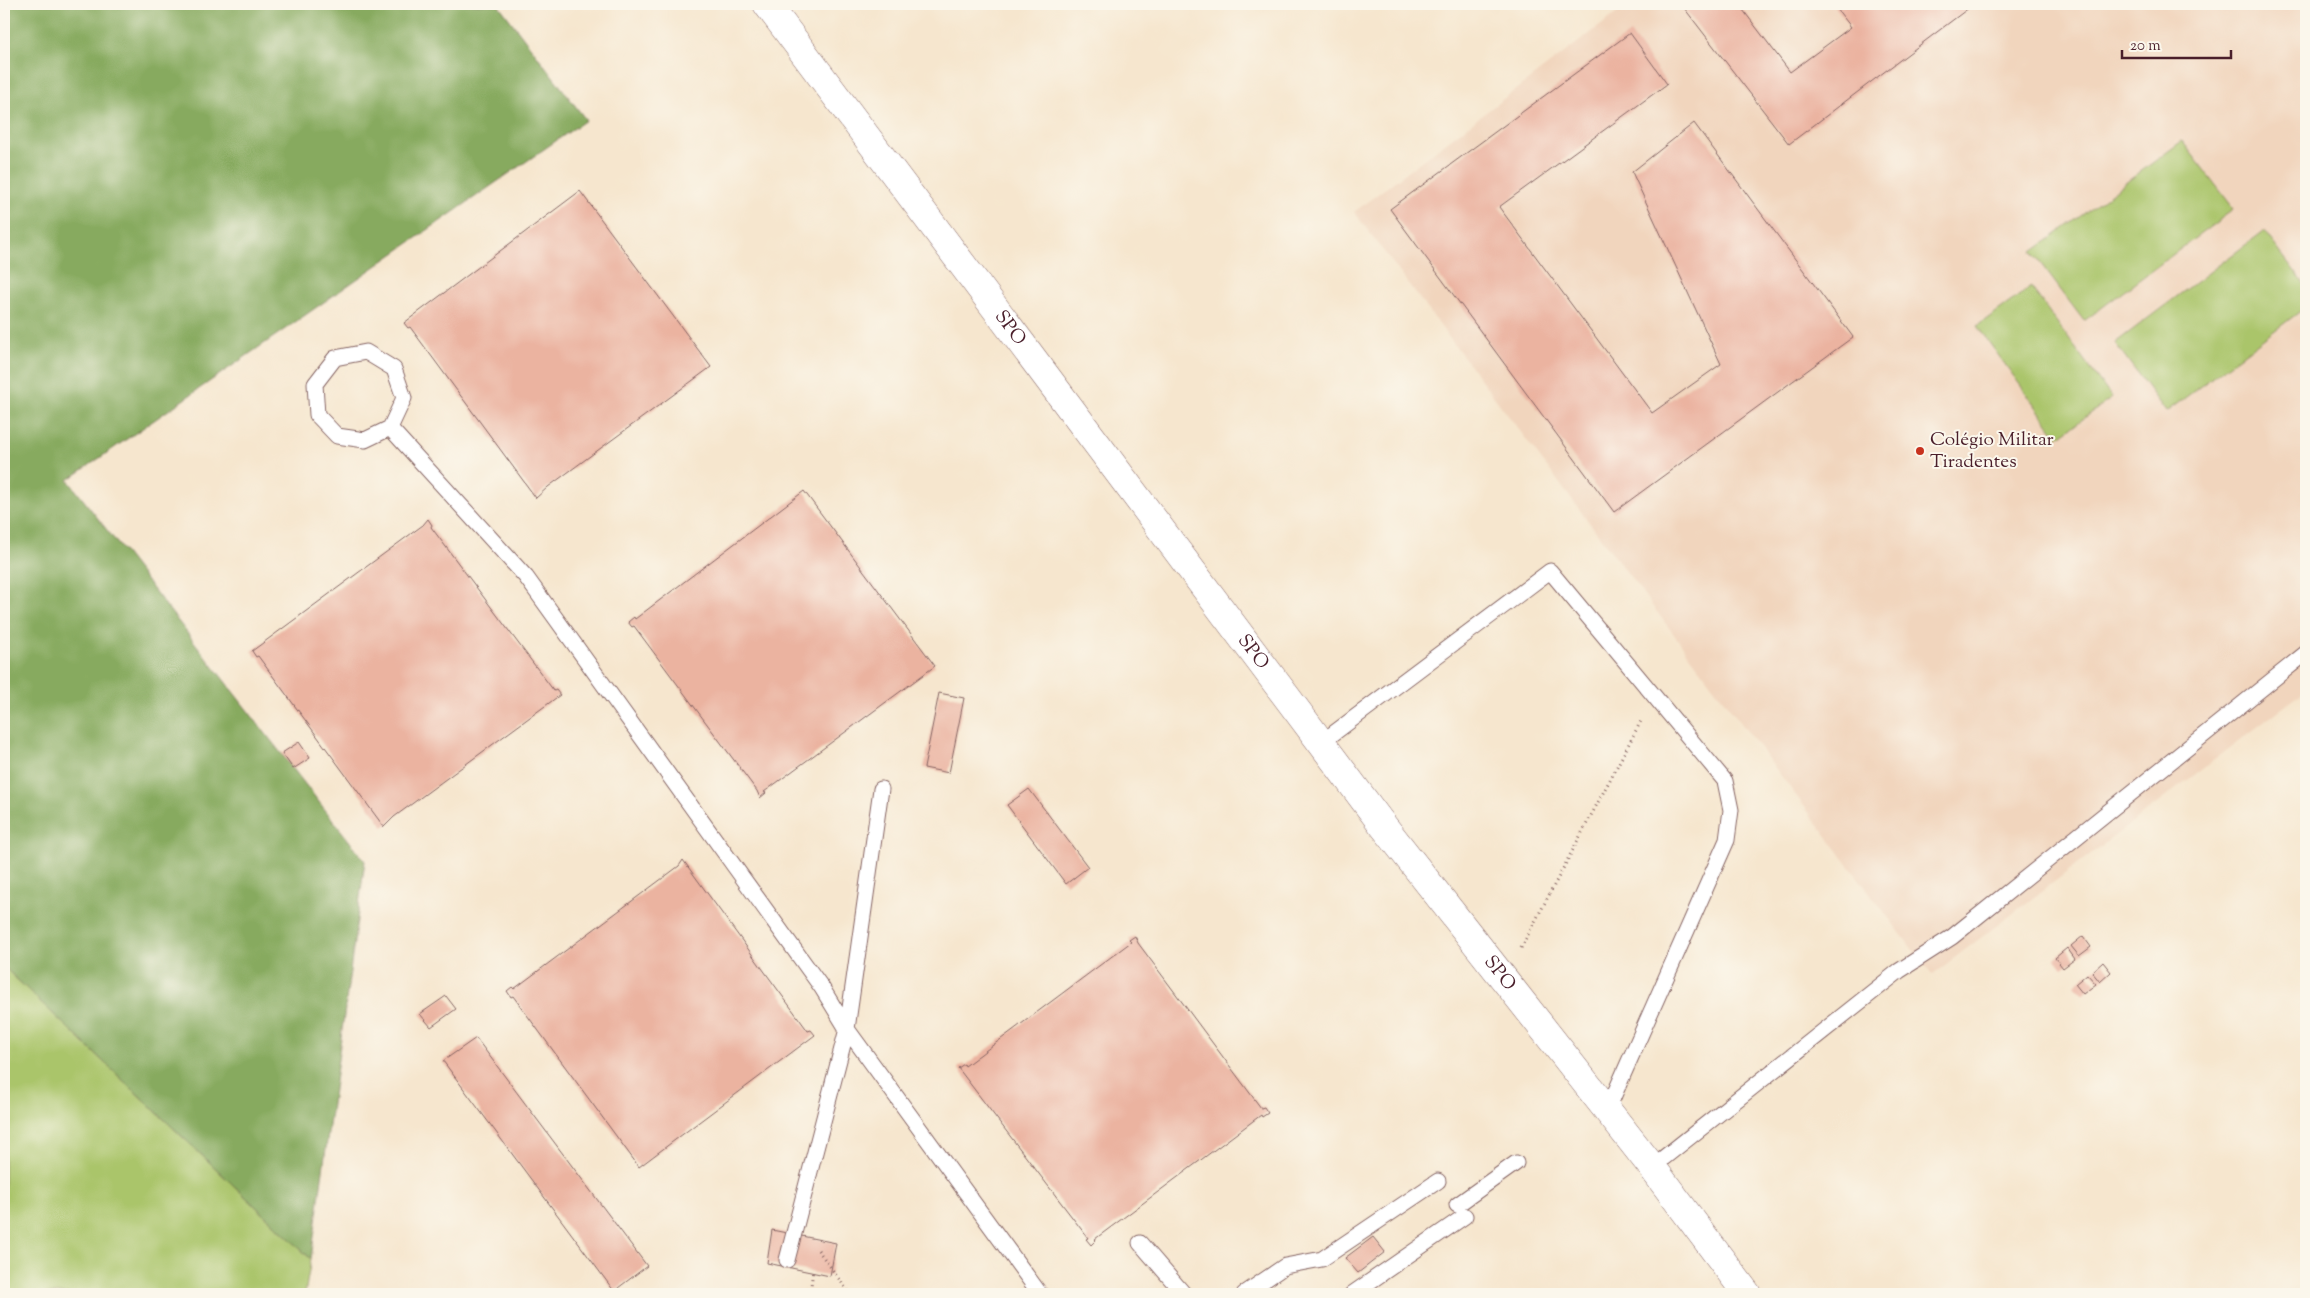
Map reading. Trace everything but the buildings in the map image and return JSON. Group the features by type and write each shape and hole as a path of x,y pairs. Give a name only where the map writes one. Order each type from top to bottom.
{"street":[{"name":"SPO","path":"767,4 1322,742 1504,980 1652,1167 1747,1294"}],"lane":[{"path":"366,352 394,368 404,398 390,428 365,440 337,436 317,415 315,384 335,358 366,352"},
{"path":"390,428 526,577 822,988 847,1029 1040,1294"},
{"path":"1322,742 1550,571 1725,781 1731,810 1727,840 1607,1110"},
{"path":"1652,1167 1899,970 1952,937 2306,653"},
{"path":"787,1260 847,1029 881,789"},
{"path":"1352,1294 1461,1210 1516,1163"},
{"path":"1244,1294 1285,1266 1322,1259 1438,1180"},
{"path":"1140,1243 1184,1294"}],"path":[{"path":"1504,980 1654,696"},
{"path":"797,1221 850,1294"}],"shaded area":[{"name":"Colégio Militar Tiradentes","path":"1629,4 2306,4 2306,690 1932,975 1354,212"}],"green space":[{"path":"4,4 498,4 586,120 68,480 365,861 311,1259 4,967"},
{"path":"2182,141 2234,209 2084,321 2032,252"},
{"path":"2264,231 2306,286 2306,307 2166,412 2115,343"},
{"path":"2031,287 2112,398 2058,437 1977,326"},
{"path":"4,967 311,1259 305,1294 4,1294"}],"place":[{"name":"Colégio Militar Tiradentes","path":"1920,451"}]}
